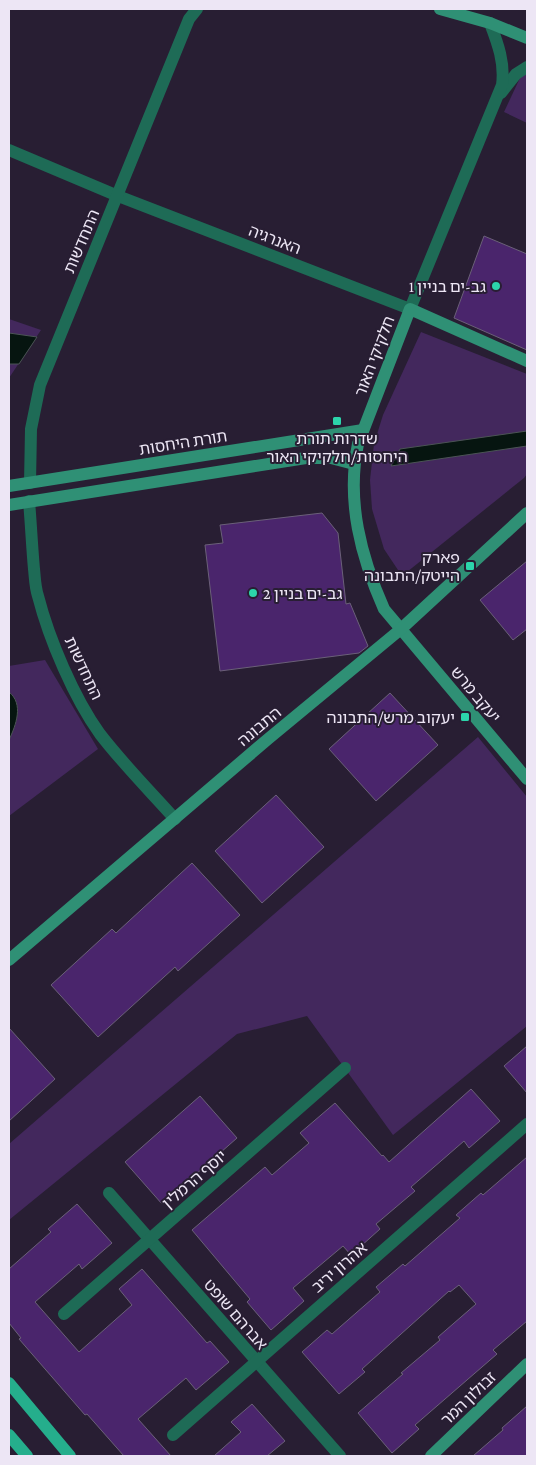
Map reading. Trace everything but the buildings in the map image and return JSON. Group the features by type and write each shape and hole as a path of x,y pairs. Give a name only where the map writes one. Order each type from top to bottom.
{"main road":[{"path":"9,1383 70,1456"},
{"path":"9,1435 27,1456"}],"street":[{"path":"440,9 490,23 527,38"},
{"name":"התחדשות","path":"30,483 31,429 40,384 192,12"},
{"name":"חלקיקי האור","path":"401,630 384,609 365,560 357,526 353,493 354,464 363,430 410,309 502,85 503,73 499,50 490,23"},
{"name":"חלקיקי האור","path":"497,99 516,74 527,67"},
{"name":"האנרגיה","path":"9,150 118,196 410,309 527,361"},
{"name":"תורת היחסות","path":"9,486 363,430"},
{"path":"9,505 306,458 331,458 354,464"},
{"name":"התחדשות","path":"29,501 37,594 61,661 80,701 99,732 124,764 175,819"},
{"name":"התבונה","path":"9,960 268,739 401,630 527,513"},
{"name":"יעקב מרש","path":"401,630 527,779"},
{"name":"יוסף הרמלין","path":"64,1314 345,1068"},
{"name":"אהרון יריב","path":"173,1435 527,1124"},
{"name":"אברהם שופט","path":"108,1192 340,1456"},
{"name":"זבולון המר","path":"430,1456 527,1364"}],"shaded area":[{"path":"527,63 527,123 504,112"},
{"path":"9,319 41,330 9,378"},
{"path":"421,332 527,374 527,474 402,576 384,549 372,509 370,480 374,444 383,415"},
{"path":"9,333 37,337 19,364 9,364"},
{"path":"527,431 527,446 391,466 400,449"},
{"path":"45,660 98,749 9,816 9,666"},
{"path":"9,692 16,702 17,715 9,740"},
{"path":"478,737 527,797 527,1026 393,1135 307,1016 237,1034 9,1220 9,1144"}],"place":[{"name":"גב-ים בניין 1","path":"496,286"},
{"name":"שדרות תורת היחסות/חלקיקי האור","path":"337,421"},
{"name":"פארק הייטק/התבונה","path":"470,566"},
{"name":"גב-ים בניין 2","path":"253,593"},
{"name":"יעקוב מרש/התבונה","path":"465,717"}]}
